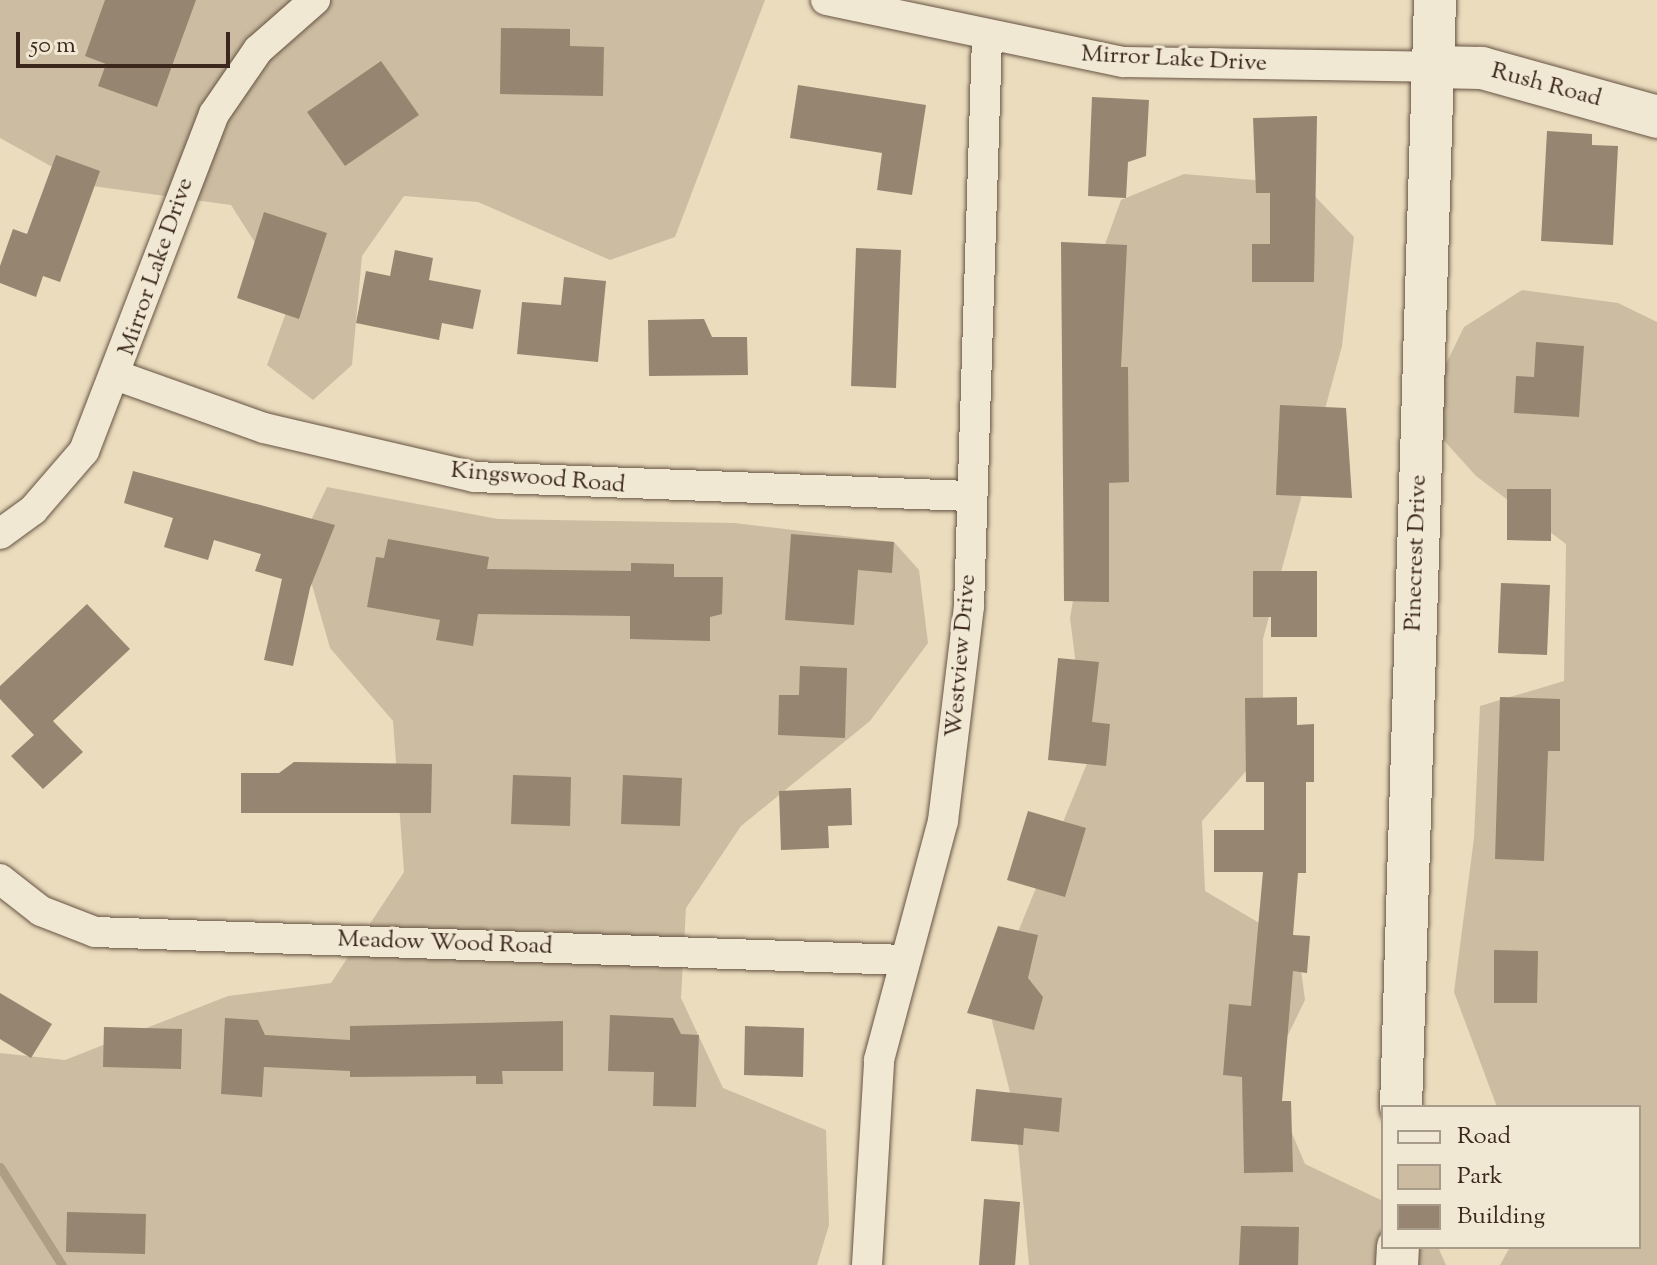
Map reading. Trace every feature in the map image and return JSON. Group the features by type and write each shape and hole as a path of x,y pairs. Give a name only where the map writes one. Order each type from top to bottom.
{"street":[{"name":"Mirror Lake Drive","path":"826,0 987,37 1124,62 1433,67"},
{"name":"Pinecrest Drive","path":"1401,1105 1435,0"},
{"name":"Mirror Lake Drive","path":"0,534 61,482 118,376 214,114 258,50 303,3"},
{"name":"Westview Drive","path":"867,1265 873,1099 947,793 969,607 987,37"},
{"name":"Rush Road","path":"1433,67 1482,68 1657,117"},
{"name":"Kingswood Road","path":"118,376 264,428 474,477 972,496"},
{"name":"Meadow Wood Road","path":"0,879 41,911 95,932 905,960"}],"green space":[{"path":"0,0 765,0 675,237 610,260 478,202 404,196 362,256 352,365 313,400 267,365 291,299 231,205 85,185 0,138"},
{"path":"1184,174 1303,184 1354,237 1342,346 1263,639 1263,752 1202,821 1205,891 1298,946 1305,1000 1268,1076 1305,1164 1381,1200 1381,1249 1439,1249 1446,1265 1029,1265 1015,1112 988,1005 1088,761 1070,618 1102,433 1087,294 1121,200"},
{"path":"1522,290 1618,303 1657,322 1657,1265 1500,1265 1509,1249 1641,1249 1641,1105 1496,1105 1454,992 1474,838 1480,706 1564,681 1566,544 1476,476 1421,415 1464,327"},
{"path":"327,487 498,519 734,523 894,542 919,570 928,643 870,721 741,826 686,908 681,998 723,1088 826,1130 829,1225 817,1265 0,1265 0,1053 65,1060 228,996 331,983 404,872 393,721 330,648 300,543"}],"building":[{"path":"105,0 196,0 157,107 98,86 106,64 85,56"},
{"path":"501,28 570,29 570,46 604,47 603,96 500,94"},
{"path":"381,61 419,115 345,166 307,112"},
{"path":"798,85 926,105 912,195 877,190 882,153 790,138"},
{"path":"1092,97 1149,100 1146,156 1128,162 1126,198 1088,196"},
{"path":"1317,116 1314,282 1252,282 1252,244 1270,244 1270,193 1256,193 1253,118"},
{"path":"1547,131 1592,134 1592,145 1618,146 1613,245 1541,241"},
{"path":"56,155 100,171 60,282 43,276 36,297 0,283 0,266 13,229 27,234"},
{"path":"264,212 327,233 299,319 237,298"},
{"path":"1061,242 1127,245 1121,367 1128,367 1129,482 1109,483 1109,602 1064,601"},
{"path":"856,248 901,250 896,388 851,386"},
{"path":"395,250 433,258 429,280 481,290 473,329 442,323 439,340 356,323 366,271 390,276"},
{"path":"564,277 606,281 598,362 517,354 522,302 561,305"},
{"path":"704,319 712,337 747,337 748,375 649,376 648,320"},
{"path":"1536,342 1584,346 1579,417 1514,413 1516,376 1534,377"},
{"path":"1280,405 1346,408 1352,498 1276,495"},
{"path":"133,471 335,525 310,588 293,666 264,660 282,579 255,571 261,554 214,540 208,560 164,547 173,518 124,503"},
{"path":"1507,489 1551,489 1551,541 1507,540"},
{"path":"791,534 894,542 892,573 858,570 854,625 785,620"},
{"path":"388,539 489,557 487,569 631,571 631,563 674,564 674,577 723,577 722,614 710,617 710,641 630,639 630,616 478,614 473,646 436,640 440,620 367,607 376,557 384,558"},
{"path":"1253,571 1317,571 1317,637 1271,637 1271,617 1253,617"},
{"path":"1501,583 1550,585 1547,655 1498,653"},
{"path":"87,604 130,649 53,721 83,752 43,789 11,756 34,735 0,699 0,686"},
{"path":"1058,658 1099,662 1092,722 1110,724 1106,766 1048,760"},
{"path":"800,666 847,668 845,738 778,735 779,695 799,695"},
{"path":"1297,697 1297,725 1314,724 1314,782 1306,782 1306,873 1298,873 1293,935 1310,936 1307,973 1293,971 1282,1101 1291,1101 1293,1172 1244,1173 1242,1077 1223,1075 1229,1004 1251,1006 1263,872 1214,872 1214,830 1264,830 1264,782 1246,782 1245,698"},
{"path":"1500,697 1560,699 1560,751 1548,751 1544,861 1495,859"},
{"path":"294,762 432,764 431,813 241,813 241,773 279,773"},
{"path":"513,775 571,777 570,826 511,824"},
{"path":"623,775 682,778 680,826 621,824"},
{"path":"851,788 852,825 828,826 829,848 781,850 779,791"},
{"path":"1028,811 1086,828 1065,897 1007,880"},
{"path":"998,926 1038,935 1028,978 1043,997 1034,1030 967,1013"},
{"path":"1494,950 1538,951 1537,1003 1494,1003"},
{"path":"0,993 52,1024 31,1058 0,1039"},
{"path":"610,1015 673,1018 681,1034 699,1035 696,1107 653,1106 654,1072 608,1071"},
{"path":"225,1018 258,1020 265,1035 350,1040 350,1026 563,1021 563,1071 502,1071 503,1084 476,1084 476,1076 350,1077 350,1071 264,1067 262,1097 221,1094"},
{"path":"745,1026 804,1028 803,1077 744,1075"},
{"path":"104,1027 182,1029 181,1069 103,1067"},
{"path":"976,1089 1062,1098 1059,1132 1024,1128 1023,1145 971,1141"},
{"path":"984,1199 1020,1202 1015,1265 979,1265"},
{"path":"67,1212 146,1214 145,1254 66,1252"},
{"path":"1241,1226 1299,1227 1298,1265 1239,1265"}],"waterway":[{"path":"0,1167 62,1265"}]}
